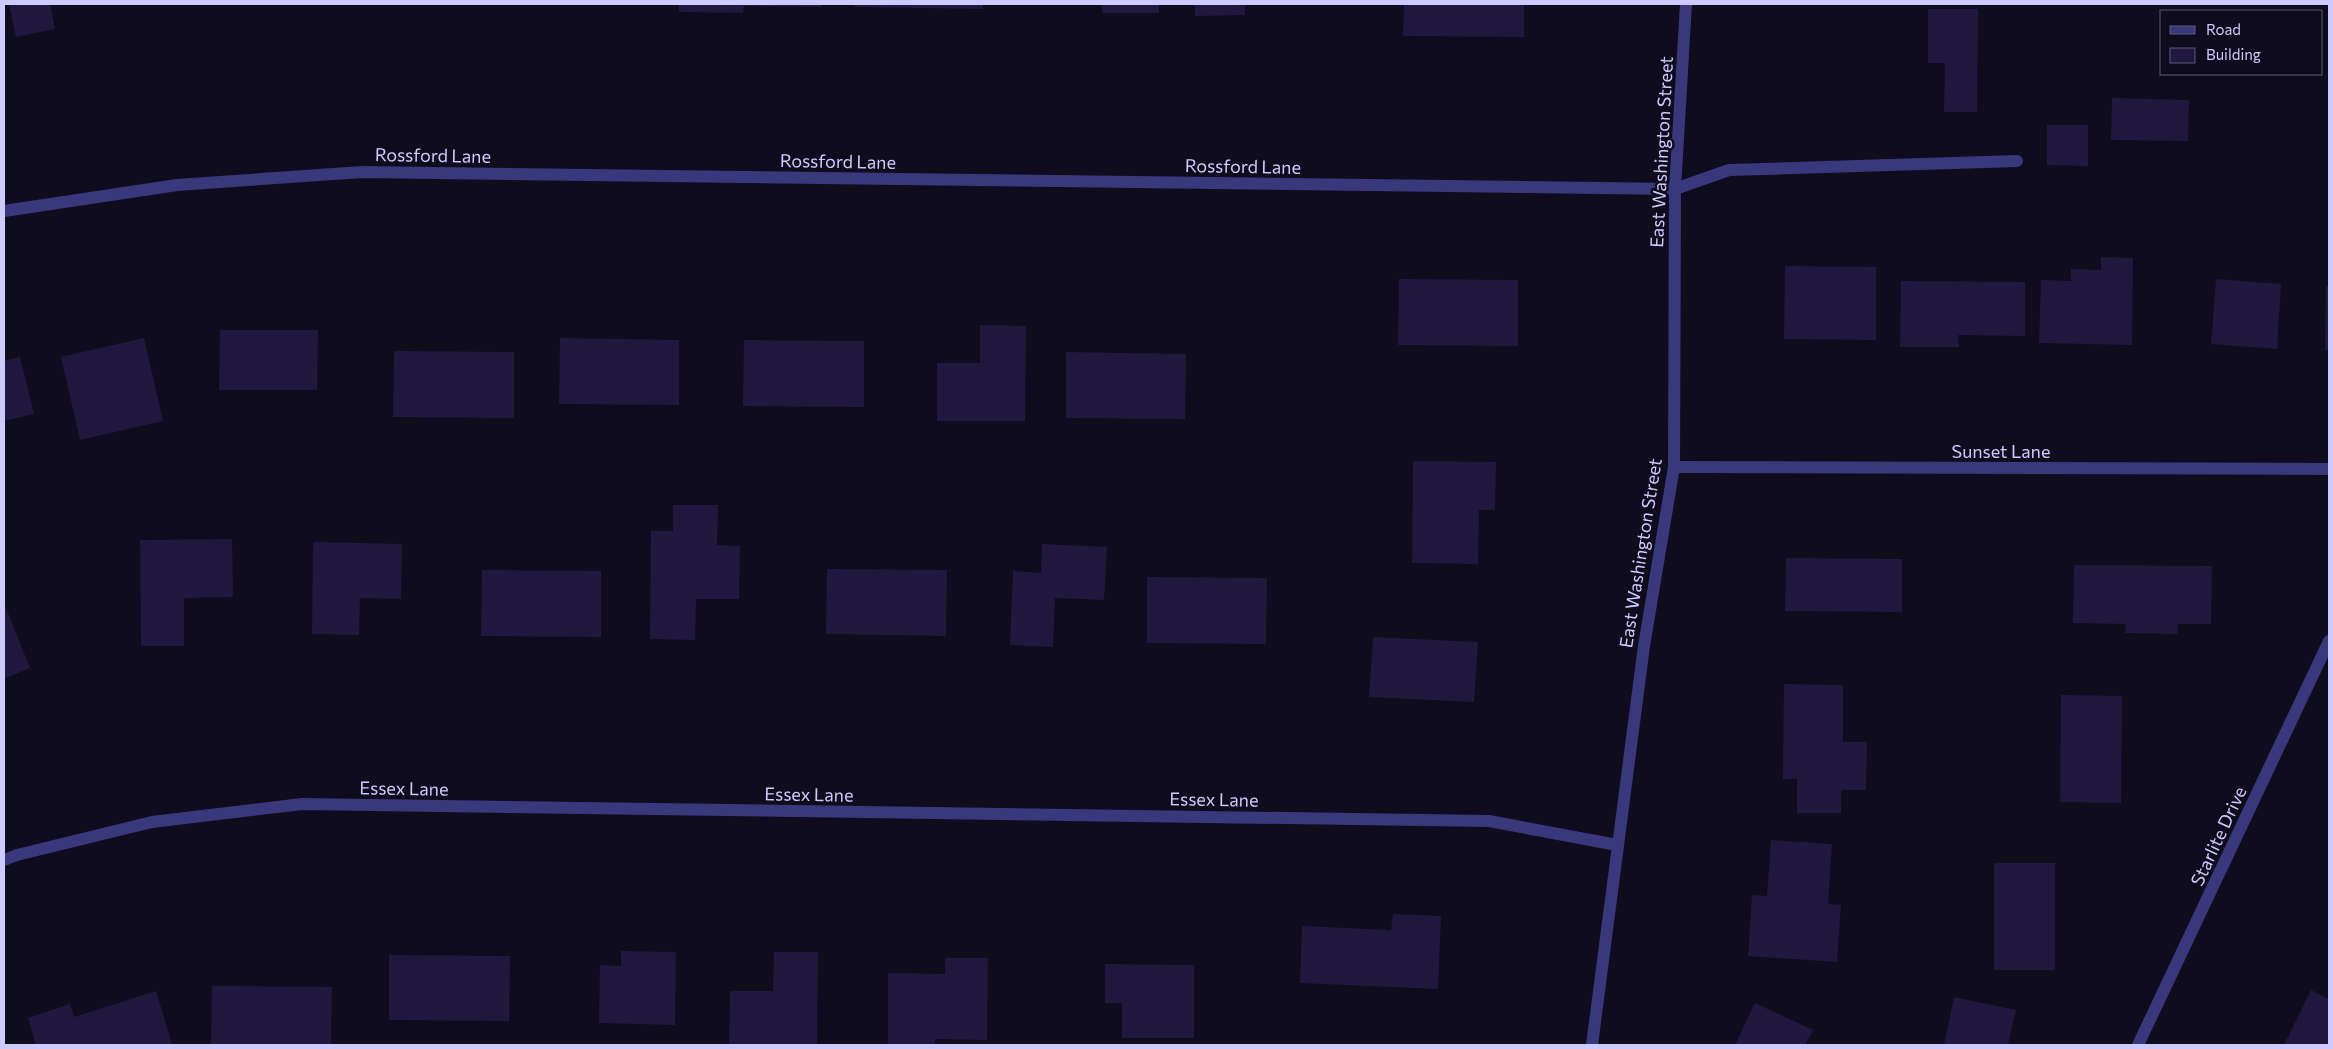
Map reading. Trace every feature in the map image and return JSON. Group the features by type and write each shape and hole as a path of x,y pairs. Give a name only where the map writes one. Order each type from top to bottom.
{"street":[{"name":"East Washington Street","path":"1592,1045 1644,646 1674,468 1675,189 1686,4"},
{"path":"1675,189 1728,170 2016,161"},
{"name":"Rossford Lane","path":"4,211 177,185 362,172 1675,189"},
{"name":"Sunset Lane","path":"1674,468 2329,470"},
{"name":"Starlite Drive","path":"2138,1045 2329,641"},
{"name":"Essex Lane","path":"4,860 16,854 152,822 302,804 1490,821 1617,845"}],"building":[{"path":"9,4 50,4 55,29 16,37"},
{"path":"679,4 822,4 822,7 744,6 743,13 679,12"},
{"path":"855,4 983,4 983,9 855,7"},
{"path":"1102,4 1159,4 1159,13 1102,13"},
{"path":"1195,4 1245,4 1245,15 1195,16"},
{"path":"1404,4 1524,4 1524,37 1403,36"},
{"path":"1928,9 1978,9 1977,112 1944,112 1945,63 1928,63"},
{"path":"2112,98 2189,100 2188,141 2111,140"},
{"path":"2047,125 2088,125 2088,166 2047,165"},
{"path":"2101,257 2133,258 2132,345 2039,343 2041,280 2071,281 2071,269 2101,270"},
{"path":"1785,266 1876,267 1876,340 1784,339"},
{"path":"1399,279 1518,280 1518,346 1398,345"},
{"path":"2216,279 2281,284 2277,349 2211,344"},
{"path":"1901,281 2025,282 2025,336 1958,335 1959,347 1900,347"},
{"path":"2326,286 2329,286 2329,350 2325,350"},
{"path":"980,325 1026,326 1025,421 937,421 937,363 980,363"},
{"path":"220,330 318,330 317,390 219,390"},
{"path":"144,338 163,421 80,440 61,357"},
{"path":"560,338 679,340 679,405 559,404"},
{"path":"744,340 864,341 864,407 743,406"},
{"path":"394,351 514,352 514,418 393,417"},
{"path":"1066,352 1186,354 1185,419 1066,418"},
{"path":"20,357 34,414 4,421 4,361"},
{"path":"1413,461 1496,462 1495,510 1479,510 1478,564 1412,563"},
{"path":"673,505 718,505 717,545 740,546 739,599 696,599 695,640 650,639 651,531 673,531"},
{"path":"232,539 233,597 184,598 184,646 141,646 140,540"},
{"path":"313,542 402,544 401,599 360,598 359,635 312,634"},
{"path":"1042,544 1107,547 1104,600 1055,598 1053,647 1010,645 1013,571 1041,573"},
{"path":"1786,558 1902,559 1902,612 1785,611"},
{"path":"2074,565 2212,566 2211,624 2178,624 2177,634 2125,633 2126,624 2073,623"},
{"path":"827,569 947,570 946,636 826,634"},
{"path":"482,570 601,571 601,637 481,636"},
{"path":"1147,577 1267,578 1266,644 1147,643"},
{"path":"4,603 30,668 4,679"},
{"path":"1373,637 1478,642 1474,702 1369,697"},
{"path":"1784,684 1843,685 1843,742 1867,742 1866,790 1841,790 1841,813 1797,813 1797,779 1783,779"},
{"path":"2061,695 2122,696 2121,803 2060,802"},
{"path":"1771,840 1832,844 1828,904 1841,905 1837,962 1748,956 1752,895 1767,896"},
{"path":"1994,863 2055,863 2055,970 1994,970"},
{"path":"1393,914 1441,916 1438,989 1300,983 1302,926 1391,930"},
{"path":"621,951 676,952 675,1025 599,1023 600,965 621,966"},
{"path":"774,952 818,952 817,1045 729,1045 730,991 773,991"},
{"path":"389,955 510,956 509,1021 389,1020"},
{"path":"945,958 988,958 987,1040 935,1039 935,1045 888,1045 888,973 945,974"},
{"path":"1105,964 1194,965 1194,1038 1122,1038 1122,1003 1105,1003"},
{"path":"212,986 332,987 331,1045 211,1045"},
{"path":"2311,990 2329,999 2329,1045 2284,1045"},
{"path":"156,991 172,1044 36,1045 28,1018 70,1004 74,1017"},
{"path":"1954,997 2016,1010 2008,1045 1944,1045"},
{"path":"1755,1003 1813,1030 1805,1045 1735,1045"}]}
